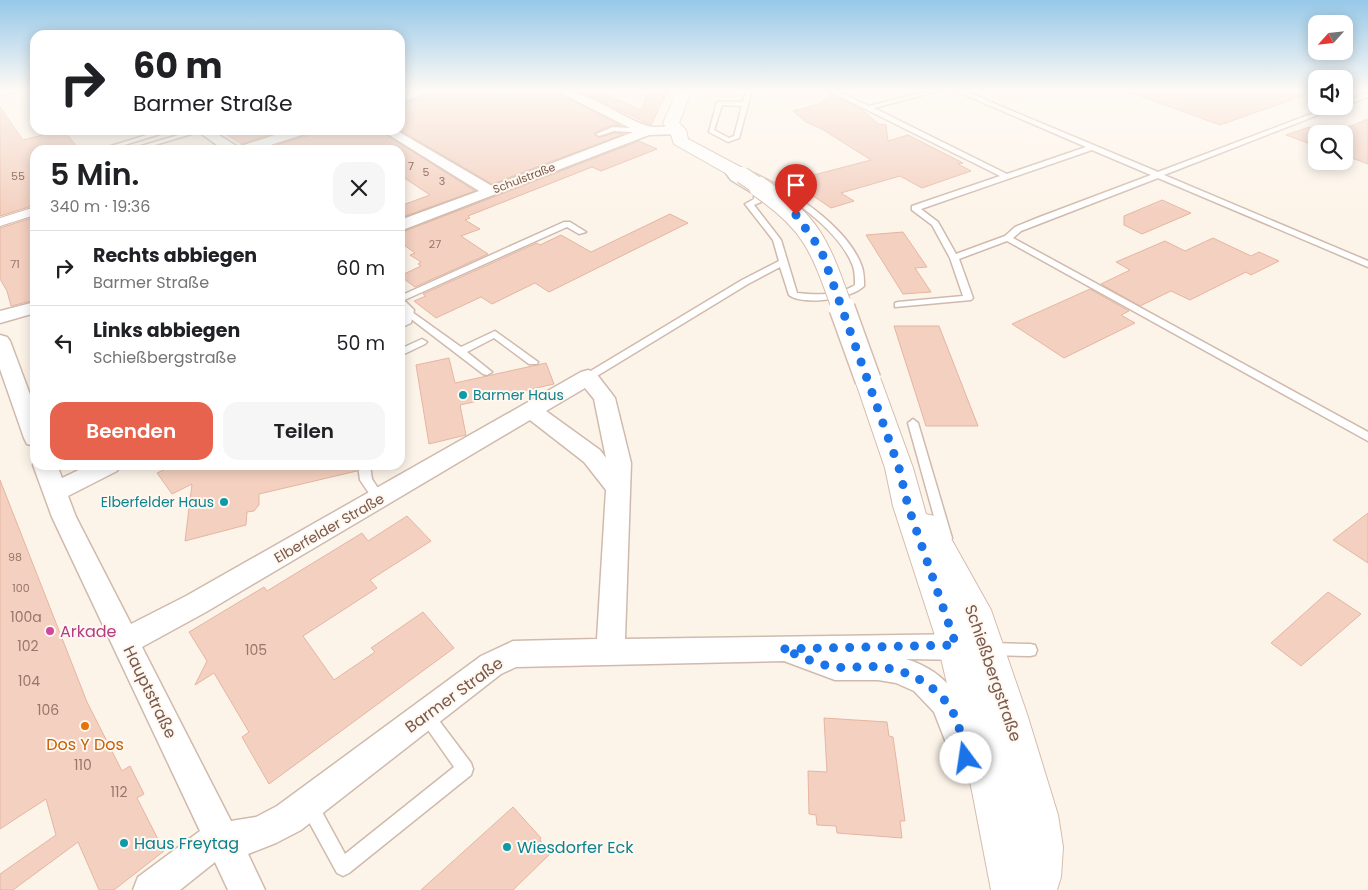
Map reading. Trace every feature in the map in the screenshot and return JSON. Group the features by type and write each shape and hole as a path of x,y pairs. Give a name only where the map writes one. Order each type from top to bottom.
{"main road":[{"name":"Schießbergstraße","path":"678,132 680,141 685,146 721,163 780,199 813,235 821,250 899,468 908,506 971,647 1038,815 1042,847 1039,877 1019,886"},
{"name":"Schießbergstraße","path":"899,468 974,610 971,647"}],"street":[{"name":"Schulstraße","path":"405,224 643,132"},
{"path":"210,135 225,145"},
{"path":"257,145 288,135"},
{"path":"395,135 490,191"},
{"path":"0,222 30,213"},
{"path":"0,317 30,308"},
{"path":"0,341 30,424"},
{"path":"588,377 604,398 619,463 610,652"},
{"name":"Elberfelder Straße","path":"126,641 196,604 588,377"},
{"path":"531,410 592,456 619,489"},
{"name":"Hauptstraße","path":"47,470 64,517 247,890"},
{"path":"55,492 99,470"},
{"name":"Barmer Straße","path":"220,837 237,840 263,833 308,803 491,665 513,654 971,647"},
{"name":"Barmer Straße","path":"782,649 835,667 879,667 902,672 919,679 941,696 957,722 970,777 1019,886"},
{"path":"151,890 220,837"}],"lane":[{"path":"599,134 606,132"},
{"path":"712,132 728,140 738,137 739,132"},
{"path":"916,132 1007,176"},
{"path":"1056,132 1368,264"},
{"path":"954,258 1008,238 1018,229 1272,132"},
{"path":"118,145 153,135"},
{"path":"149,145 184,135"},
{"path":"898,305 968,298 954,258 935,224 915,208 1093,147"},
{"path":"721,163 733,166 771,184 799,201 822,220 846,247 860,279 860,286 852,292 829,297 794,295 774,234 750,204 758,200 758,194 734,178 721,163"},
{"path":"405,307 567,224 582,232"},
{"path":"1008,238 1368,437"},
{"path":"588,377 745,282 783,262"},
{"path":"405,312 487,372"},
{"path":"459,352 495,334 533,362"},
{"path":"405,350 422,342"},
{"path":"913,423 942,520 954,571"},
{"path":"365,470 366,480 379,499"},
{"path":"971,647 1030,650"},
{"path":"308,803 343,867 465,769 425,714"}],"building":[{"path":"0,132 17,132 23,140 43,135 67,135 76,145 30,145 30,207 0,216"},
{"path":"405,132 596,132 594,134 598,138 614,133 624,134 492,184"},
{"path":"826,132 887,132 888,141 908,135 963,163 958,164 971,171 922,188 900,176 841,193 854,201 831,208 791,181 871,160"},
{"path":"1296,132 1308,132 1308,143 1286,135"},
{"path":"1353,132 1368,132 1368,164 1353,158"},
{"path":"227,135 269,135 242,144"},
{"path":"309,135 387,135 403,145 277,145"},
{"path":"639,141 657,149 601,171 592,167 468,216 470,218 465,220 480,229 461,236 488,254 415,287 405,280 405,274 421,266 418,264 421,262 410,255 415,253 405,246 405,231"},
{"path":"405,147 475,191 405,216 405,204 430,195 405,178"},
{"path":"1162,200 1191,213 1142,234 1124,225 1124,216"},
{"path":"670,214 688,223 549,292 535,283 492,304 481,297 436,318 414,301 426,296 423,294 537,243 540,245 561,235 591,252"},
{"path":"30,219 30,301 11,306 7,291 0,279 0,228"},
{"path":"903,232 927,267 915,268 931,292 903,294 866,235"},
{"path":"1213,238 1251,256 1259,252 1279,261 1251,275 1246,272 1190,300 1171,291 1140,306 1101,284 1130,270 1116,262 1165,241 1185,251"},
{"path":"1090,289 1129,311 1121,315 1135,323 1064,358 1012,324"},
{"path":"894,326 939,326 978,426 926,426"},
{"name":"Barmer Haus","path":"449,358 455,383 546,363 554,384 460,405 466,435 429,444 416,365"},
{"name":"Elberfelder Haus","path":"163,470 357,471 259,494 259,505 254,511 247,512 246,525 185,541 192,484 172,494 157,473"},
{"path":"0,480 87,702 122,771 130,766 144,794 137,798 164,851 114,890 99,890 78,842 13,890 0,890 0,874 56,835 46,799 0,829"},
{"path":"1368,513 1368,563 1333,540"},
{"path":"407,516 431,541 370,580 377,588 303,636 334,680 375,652 371,648 423,612 454,648 269,784 242,737 249,732 214,673 195,685 207,661 189,632 264,587 267,591 362,533 368,541"},
{"path":"1328,592 1361,614 1301,666 1271,643"},
{"path":"824,718 887,722 889,736 893,737 905,821 900,821 902,838 837,833 836,826 817,825 816,815 809,814 808,771 827,772"},
{"name":"Wiesdorfer Eck","path":"513,807 541,838 540,840 550,854 513,890 421,890"}],"place":[{"name":"Barmer Haus","path":"463,395"},
{"name":"Elberfelder Haus","path":"224,502"},
{"name":"Arkade","path":"50,631"},
{"name":"Dos Y Dos","path":"85,726"},
{"name":"Haus Freytag","path":"124,843"},
{"name":"Wiesdorfer Eck","path":"507,847"}],"route":[{"path":"796,215 813,235 821,250 899,468 908,506 956,645 782,649 835,667 879,667 902,672 919,679 941,696 949,707 957,722 966,758"}]}
